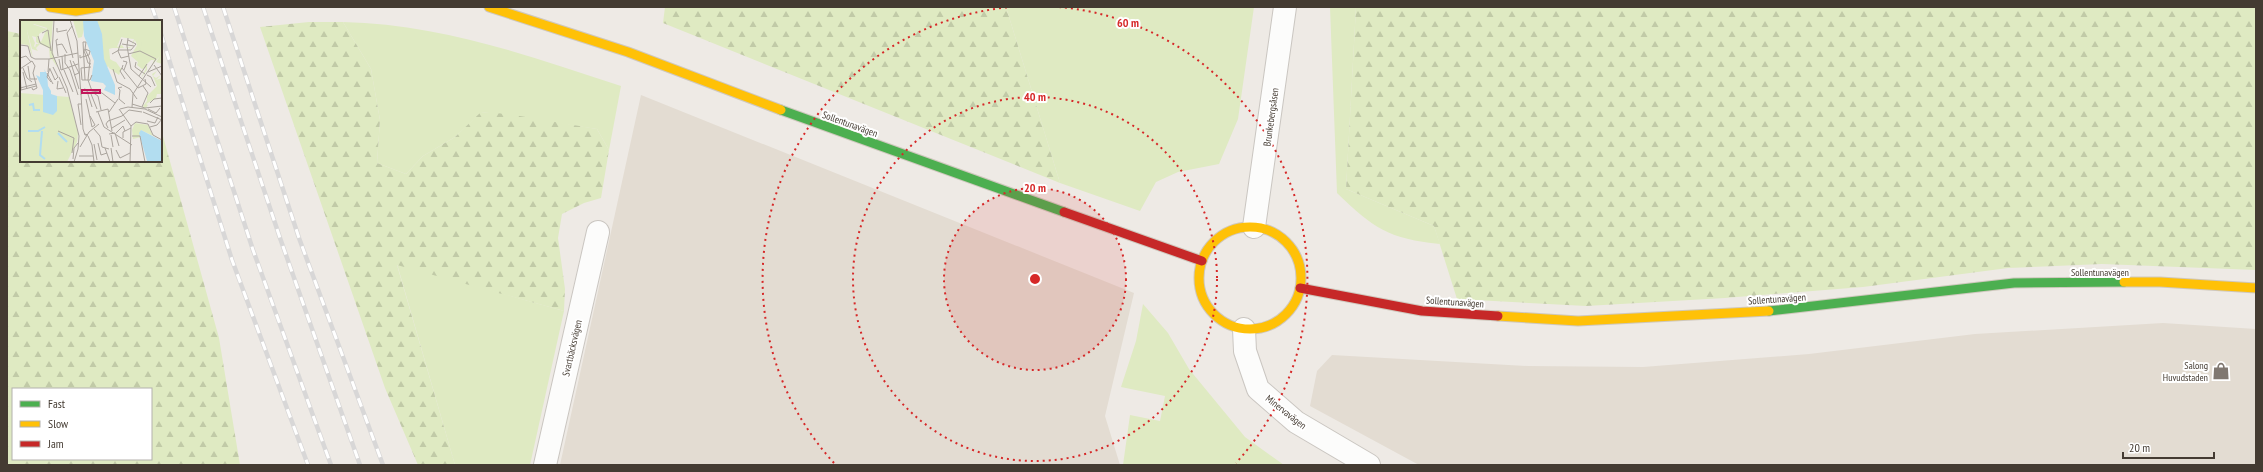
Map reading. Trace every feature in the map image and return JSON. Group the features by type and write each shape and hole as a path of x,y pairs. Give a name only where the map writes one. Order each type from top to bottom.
{"street":[{"path":"50,7 76,12 99,7"},
{"name":"Sollentunavägen","path":"489,7 628,52 855,138 1202,261"},
{"name":"Brunkebergsåsen","path":"1254,228 1285,7"},
{"path":"1254,228 1270,232 1284,241 1295,253 1300,269 1300,288 1296,301 1287,314 1275,323 1260,328 1244,329 1223,321 1207,305 1201,291 1199,276 1202,261 1210,247 1222,236 1238,229 1254,228"},
{"name":"Svartbäcksvägen","path":"546,465 598,232"},
{"name":"Sollentunavägen","path":"1300,288 1422,311 1578,321 1792,310 2014,283 2160,282 2256,288"},
{"name":"Minervavägen","path":"1244,329 1245,351 1258,389 1296,422 1354,461"}],"shaded area":[{"path":"641,95 1134,293 1105,416 1120,465 560,465"},
{"path":"2163,323 2256,329 2256,465 1419,465 1310,406 1317,371 1332,355 1528,366 1643,367 1809,354 1975,334"}],"green space":[{"path":"665,7 1006,7 1060,183 663,23"},
{"path":"1006,7 1254,7 1238,119 1219,164 1178,172 1156,182 1140,211 1060,183"},
{"path":"1330,7 1356,7 1346,189 1434,226 1440,244 1407,239 1383,230 1361,215 1337,193"},
{"path":"1356,7 2256,7 2256,270 2102,264 2008,268 1863,287 1725,298 1586,306 1457,299 1434,226 1346,189"},
{"path":"309,22 343,22 371,69 380,120 377,163 406,174 423,156 455,137 481,112 508,114 597,129 609,150 601,198 584,203 562,214 558,238 565,289 564,311 397,265 455,465 418,465 385,388 260,27"},
{"path":"343,22 379,24 450,35 518,53 621,86 609,150 597,129 482,112 455,137 423,156 406,174 377,163 380,120 371,69"},
{"path":"7,31 20,34 20,162 162,162 162,133 219,338 240,465 7,465"},
{"path":"397,264 564,311 530,465 455,465"},
{"path":"1143,304 1168,333 1189,369 1245,437 1284,465 1123,465 1130,415 1160,421 1165,396 1121,387 1136,341"}],"railway":[{"path":"152,7 157,20"},
{"path":"174,7 253,250 331,465"},
{"path":"203,7 280,238 360,465"},
{"path":"223,7 299,238 383,465"},
{"path":"162,37 232,260 308,465"}],"traffic: fast":[{"path":"781,110 1064,212"},
{"path":"1769,311 2014,283 2124,282"}],"traffic: slow":[{"path":"50,7 76,11 99,7"},
{"path":"489,7 628,52 781,110"},
{"path":"1250,227 1269,231 1286,242 1297,259 1301,278 1297,297 1286,314 1269,325 1250,329 1231,325 1214,314 1203,297 1199,278 1203,259 1214,242 1231,231 1250,227"},
{"path":"2124,282 2160,282 2256,288"},
{"path":"1498,316 1578,321 1769,311"}],"traffic: jam":[{"path":"1064,212 1202,261"},
{"path":"1300,288 1422,311 1498,316"}],"place":[{"name":"Salong Huvudstaden","path":"2221,371"}]}
